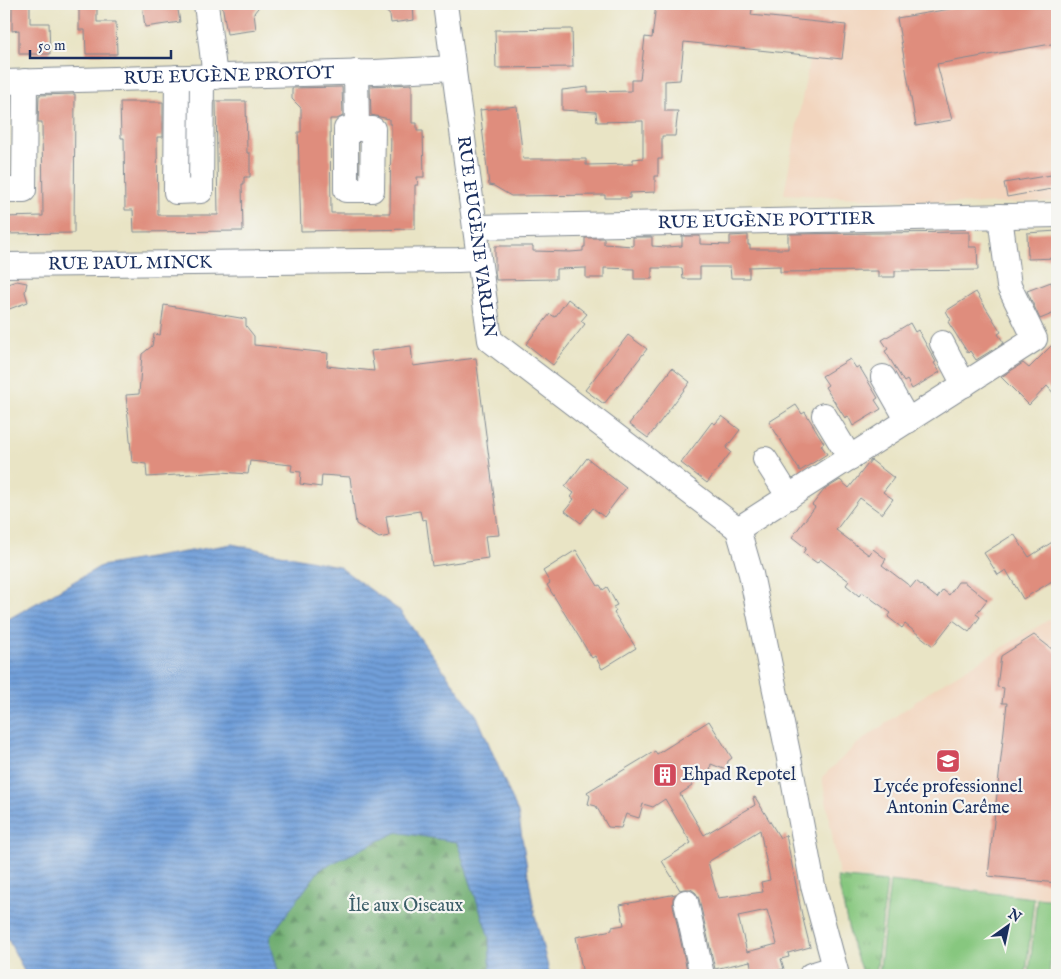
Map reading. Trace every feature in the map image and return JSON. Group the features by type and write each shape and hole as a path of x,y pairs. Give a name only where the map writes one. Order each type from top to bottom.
{"street":[{"path":"177,77 176,192 202,191 208,77 206,4"},
{"name":"RUE EUGÈNE VARLIN","path":"445,4 490,340 738,530"},
{"name":"RUE EUGÈNE PROTOT","path":"14,82 454,68"},
{"path":"356,72 357,129"},
{"path":"4,190 24,190 14,82"},
{"name":"RUE EUGÈNE POTTIER","path":"475,228 1057,215"},
{"path":"811,975 835,972 814,886 751,574 738,530 1035,339 1009,286 1000,216"},
{"name":"RUE PAUL MINCK","path":"4,265 257,263 479,258"},
{"path":"942,343 964,385"},
{"path":"883,377 908,420"},
{"path":"824,415 850,458"},
{"path":"765,459 789,497"},
{"path":"686,902 702,975"}],"shaded area":[{"path":"820,4 1057,4 1057,201 975,204 784,194"},
{"name":"Lycée professionnel Antonin Carême","path":"1057,615 1057,899 839,875 822,777 857,744 936,687"}],"green space":[{"name":"Île aux Oiseaux","path":"397,832 457,842 489,937 491,975 279,975 269,938 320,869"},
{"path":"837,877 887,882 876,975 863,975 852,944"},
{"path":"890,881 1034,898 1026,975 879,975"},
{"path":"1037,898 1057,900 1049,975 1029,975"}],"water":[{"path":"232,544 338,566 400,611 477,716 518,813 535,916 550,975 491,975 489,937 457,842 397,832 320,869 269,938 279,975 26,975 4,931 5,621 101,566"}],"building":[{"path":"12,4 30,4 30,23 49,23 50,54 19,54 19,30 12,31"},
{"path":"79,4 97,4 97,22 116,22 117,54 86,54 85,30 79,30"},
{"path":"142,4 177,4 180,22 145,27"},
{"path":"222,4 261,4 254,13 256,30 227,34"},
{"path":"376,4 413,4 414,20 391,23 390,15"},
{"path":"656,4 753,4 751,15 846,25 842,59 684,42 680,80 665,81 665,111 678,111 675,136 662,136 662,159 658,159 658,176 655,176 655,192 630,193 630,198 605,198 605,195 511,196 489,185 480,110 517,106 523,159 586,159 586,165 633,164 633,159 643,158 643,121 597,122 596,112 562,110 562,90 588,87 588,92 631,91 631,80 640,80 645,37 652,38"},
{"path":"979,4 1057,4 1057,43 937,64 952,120 916,126 897,18"},
{"path":"572,29 573,67 496,68 495,30"},
{"path":"412,84 412,123 417,123 417,131 423,131 424,177 417,177 418,185 415,185 415,229 301,231 298,132 301,132 301,108 292,99 292,88 342,87 343,116 337,119 330,119 331,213 390,213 391,124 389,124 389,119 371,115 370,86"},
{"path":"75,94 74,233 4,234 4,217 43,216 42,122 38,122 39,95"},
{"path":"216,101 246,101 247,153 250,153 250,177 244,177 244,184 242,184 243,231 134,232 133,210 125,210 124,138 121,138 120,102 163,102 163,137 157,137 158,215 218,215"},
{"path":"1057,174 1057,188 1007,197 1004,183"},
{"path":"1057,231 1057,258 1028,259 1027,233"},
{"path":"969,232 969,247 977,247 978,270 895,271 895,277 878,277 878,271 780,272 780,266 749,267 749,278 731,278 730,267 700,267 700,279 683,279 682,268 652,268 652,279 634,279 634,269 604,268 604,278 586,278 586,268 556,269 556,279 496,280 495,272 495,246 533,246 533,251 583,251 585,238 604,238 604,244 633,246 633,237 652,237 652,246 666,247 682,246 682,236 700,236 700,244 730,245 730,236 748,235 750,249 788,249 788,234"},
{"path":"17,281 27,283 25,292 28,302 4,311 4,285"},
{"path":"1051,282 1057,299 1057,312 1040,319 1027,291"},
{"path":"976,292 1001,332 998,334 1004,343 976,360 970,351 968,353 948,322 951,320 946,311"},
{"path":"568,299 587,314 581,321 585,324 553,365 526,344 550,314 555,317"},
{"path":"164,305 246,319 246,326 254,336 254,345 328,353 327,366 374,371 371,351 411,346 413,366 476,358 499,535 485,536 488,558 432,566 426,519 422,520 420,511 386,516 389,536 379,538 356,524 350,477 322,475 321,487 300,484 301,472 291,471 292,465 250,461 248,474 222,472 147,477 146,464 132,462 126,395 139,394 142,354 152,346 154,334 160,335"},
{"path":"910,323 915,332 918,330 940,372 912,389 907,380 904,382 885,351 888,349 882,340"},
{"path":"628,335 647,349 604,404 585,390"},
{"path":"1057,340 1057,397 1047,386 1029,405 1001,377 1023,363 1029,368"},
{"path":"850,359 856,368 859,366 878,398 875,400 881,409 853,426 848,416 845,418 825,387 828,385 822,376"},
{"path":"672,368 690,382 648,438 629,424"},
{"path":"796,405 802,414 805,412 824,443 821,445 827,454 800,471 769,422"},
{"path":"722,416 740,430 726,448 731,452 707,483 681,463 712,422 715,424"},
{"path":"587,458 626,488 604,517 593,508 581,523 565,511 574,499 571,497 574,493 565,487"},
{"path":"871,460 894,478 883,492 893,499 882,514 860,498 836,530 869,555 873,549 886,559 882,565 911,587 916,581 937,598 943,590 949,595 958,582 964,582 987,600 976,614 980,617 969,632 953,620 933,646 905,624 902,628 888,617 891,613 862,592 859,596 846,585 849,581 820,559 817,563 803,553 806,548 792,537 815,507 812,505 824,490 840,480 849,488"},
{"path":"1014,534 1029,557 1057,539 1057,578 1023,599 1006,570 998,575 984,553"},
{"path":"576,550 598,586 600,585 603,590 607,587 617,605 613,607 616,611 614,613 636,648 602,669 595,656 592,658 547,585 550,583 543,571"},
{"path":"1034,635 1057,653 1057,883 988,876 1007,703 1002,703 1004,688 997,687 1001,656"},
{"path":"709,721 732,758 728,761 726,770 711,764 709,779 694,777 692,786 680,794 704,835 755,805 753,798 755,797 780,838 786,835 810,947 788,953 789,957 781,959 784,969 753,975 750,961 715,969 699,899 691,889 680,890 662,861 691,843 665,799 653,807 643,804 639,818 626,814 621,828 608,827 596,806 588,804 590,796 587,792 655,751 657,754","holes":["760,830 770,880 761,882 763,892 718,898 708,862","767,910 777,944 747,952 738,916"]},
{"path":"676,894 673,898 673,905 688,975 583,975 576,937 612,930 612,927 624,925 620,905"}],"place":[{"name":"Lycée professionnel Antonin Carême","path":"948,761"},
{"name":"Ehpad Repotel","path":"665,775"}]}
